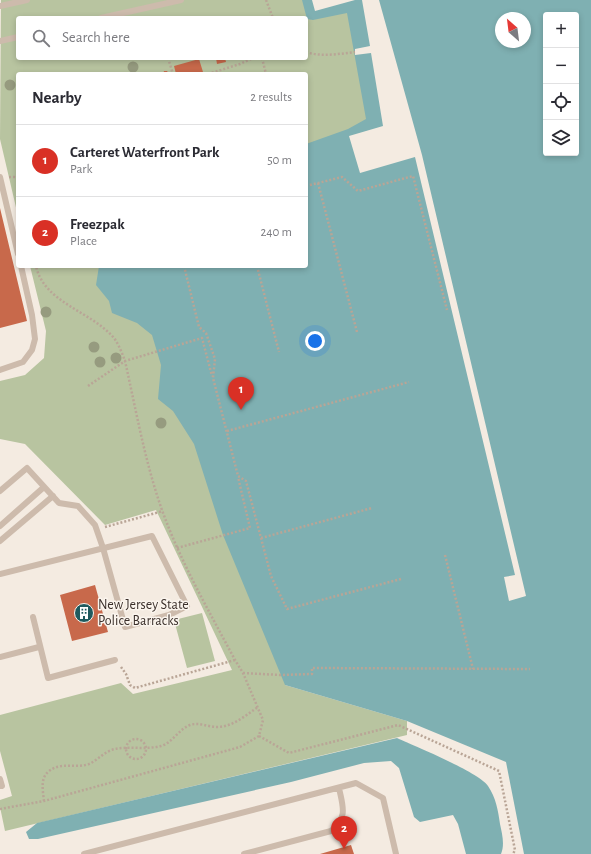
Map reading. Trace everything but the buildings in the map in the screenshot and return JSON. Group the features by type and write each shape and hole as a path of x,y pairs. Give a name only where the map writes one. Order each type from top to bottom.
{"lane":[{"path":"0,6 27,0"},
{"path":"110,16 181,0"},
{"path":"0,41 16,37"},
{"path":"0,177 16,245"},
{"path":"0,370 23,362 32,350 35,339 32,316 21,268"},
{"path":"0,491 27,468 59,503 78,506 95,525 103,548 125,627 170,615 187,606 152,536 103,548 0,574"},
{"path":"0,526 44,487"},
{"path":"0,541 53,496"},
{"path":"33,617 39,647 48,678 115,660"},
{"path":"0,657 39,647"},
{"path":"0,780 2,786 0,786"},
{"path":"84,854 356,783 383,798 396,854"},
{"path":"244,854 331,830 338,824 342,816 343,805 339,788"}],"path":[{"path":"266,0 272,16"},
{"path":"308,53 331,54 355,52"},
{"path":"169,60 173,72"},
{"path":"214,72 249,60"},
{"path":"262,60 266,72"},
{"path":"308,185 342,177 358,191 413,176 447,310"},
{"path":"318,182 357,332"},
{"path":"0,809 44,801 240,747 258,736 263,720 243,673 177,548 162,511 149,464 125,361 114,339 107,331 91,319 52,294 38,277 36,268"},
{"path":"184,268 199,327 206,333 215,359 213,378"},
{"path":"258,268 279,352"},
{"path":"88,386 125,361 202,338 227,431 250,528 177,548"},
{"path":"227,431 410,382"},
{"path":"238,476 246,481 271,576 287,609 402,579"},
{"path":"261,538 372,508"},
{"path":"96,529 162,511"},
{"path":"445,555 473,669"},
{"path":"115,660 126,674 130,685 135,688 235,660"},
{"path":"243,673 280,675 312,674 312,668 530,670"},
{"path":"44,801 42,787 43,780 46,773 53,768 61,765 82,766 90,764 107,752 115,749 162,746 189,725 198,723 218,727 227,726 258,707"},
{"path":"258,736 289,753 398,725 499,771 515,850 513,854"},
{"path":"138,738 144,741 147,748 143,757 137,759 130,757 126,749 126,745 131,740 138,738"}],"green space":[{"path":"1,0 379,0 386,26 285,685 407,721 407,735 5,831 0,800 12,796 0,751 0,715 121,683 133,694 232,670 156,510 105,525 25,444 0,439 0,381 25,375 44,358 46,331 30,268 308,268 308,72 16,72 16,207 0,139"},
{"path":"202,613 215,661 187,668 174,620"}],"water":[{"path":"302,0 591,0 591,854 524,854 506,762 407,721 285,685 223,535 194,444 173,411 158,399 161,365 152,335 137,323 112,313 109,301 96,285 99,268 308,268 308,143 348,129 366,119 347,13 313,20 308,19"},
{"path":"397,738 460,767 473,774 488,786 495,800 503,839 501,854 466,854 458,824 453,815 420,822 414,817 399,768 391,761 364,763 291,782 38,839 29,839 26,832 37,823"}],"pier":[{"path":"312,0 355,0 315,11"},
{"path":"362,0 379,0 422,155 526,596 509,601 504,577 515,575 415,157 360,173 349,136 383,126 371,53 355,55 355,49 370,46"}],"place":[{"name":"Carteret Waterfront Park","path":"241,410"},
{"name":"New Jersey State Police Barracks","path":"84,613"},
{"name":"Freezpak","path":"344,849"}]}
